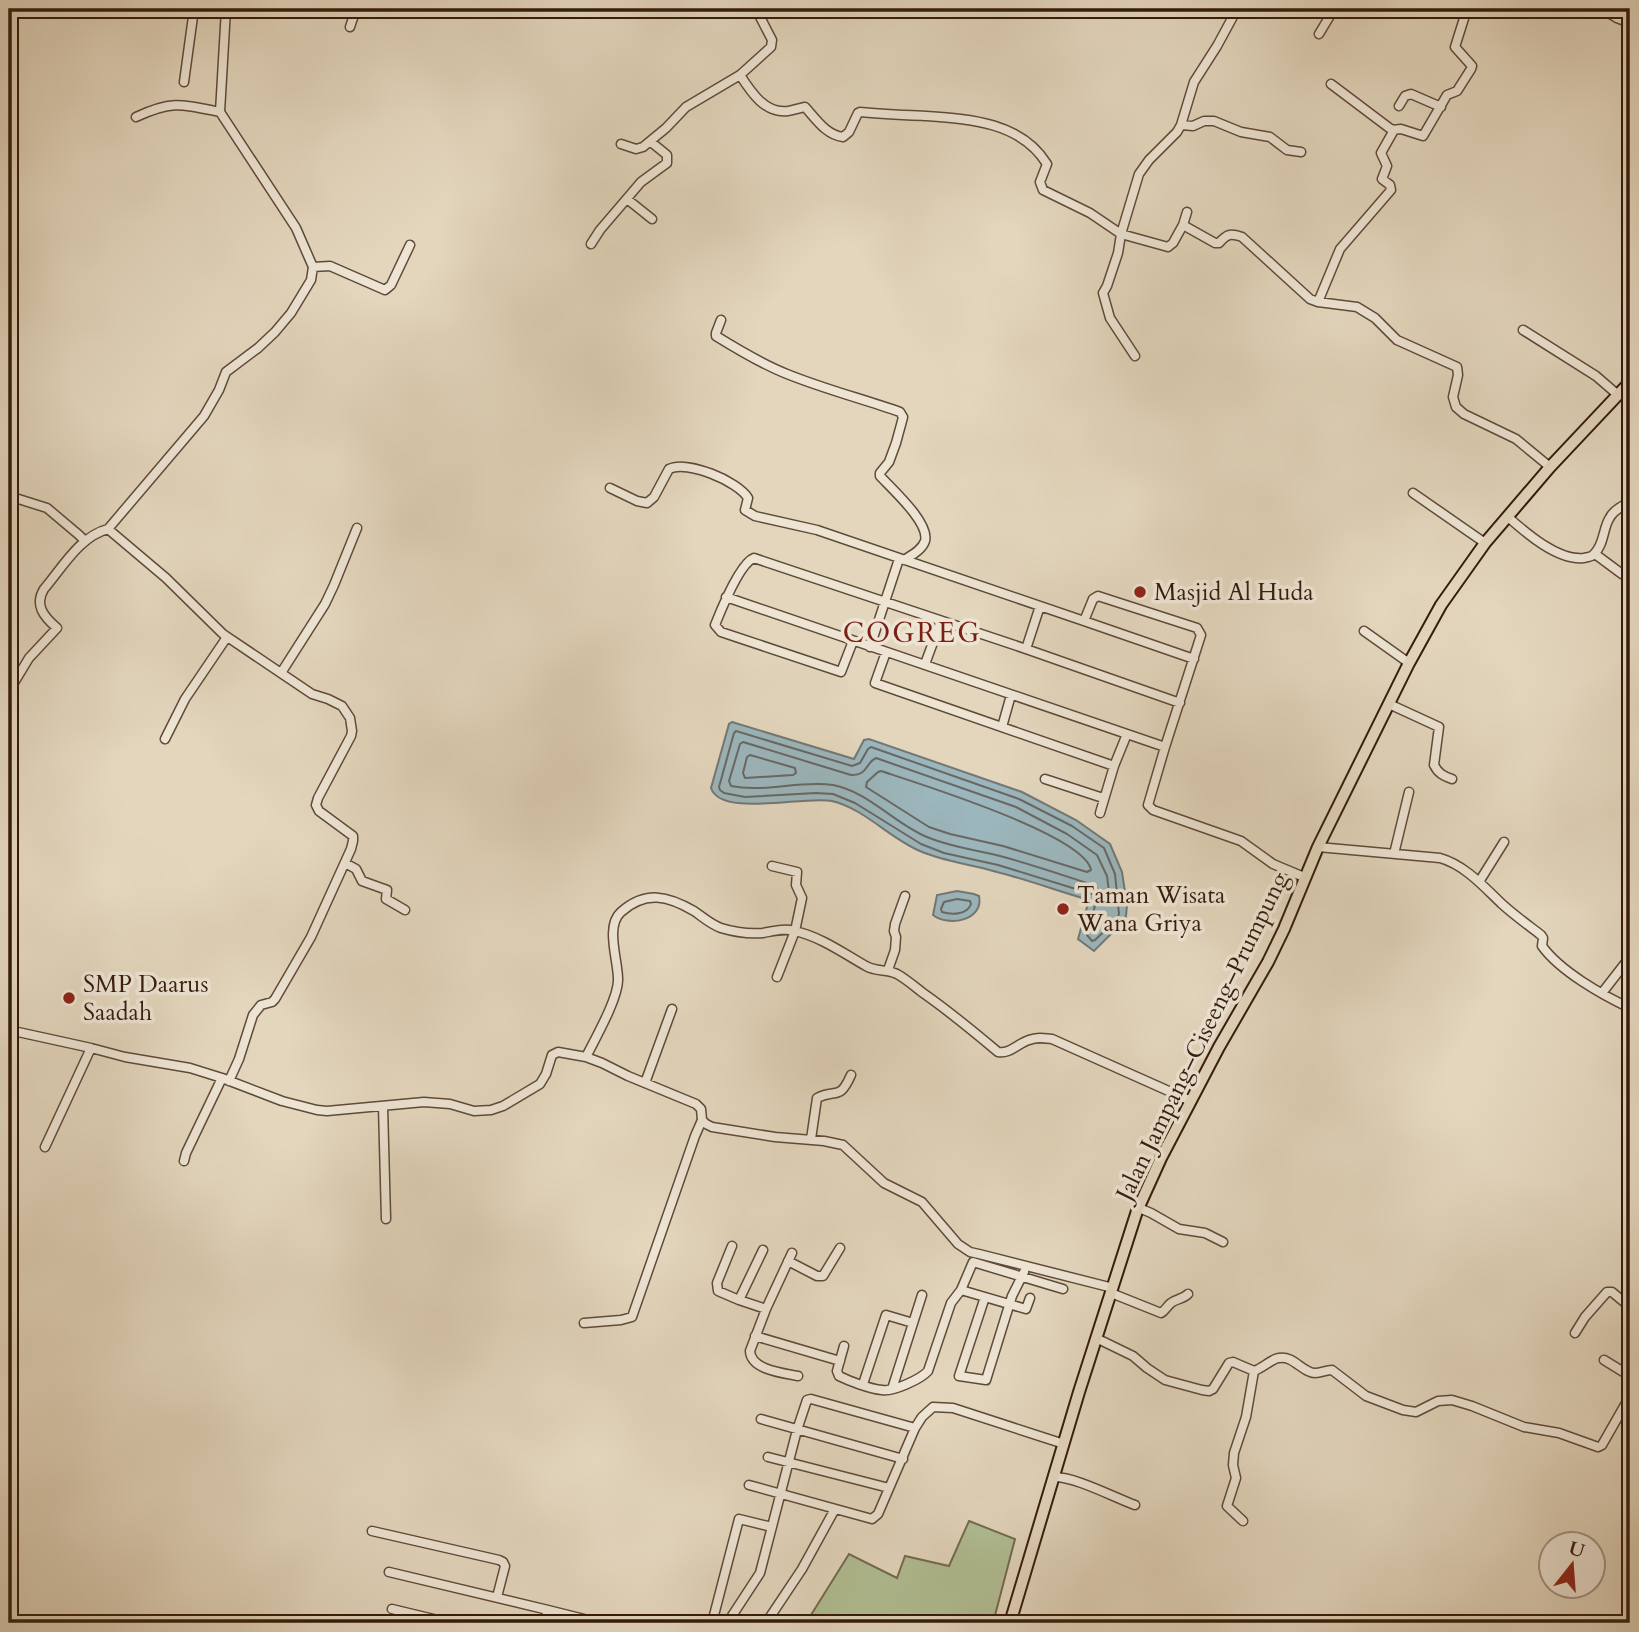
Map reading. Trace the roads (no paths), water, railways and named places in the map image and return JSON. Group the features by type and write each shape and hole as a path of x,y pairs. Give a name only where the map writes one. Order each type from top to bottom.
{"main road":[{"name":"Jalan Jampang–Ciseeng–Prumpung","path":"1010,1623 1096,1338 1139,1208 1161,1158 1219,1047 1268,962 1318,847 1409,663 1441,605 1485,543 1550,467 1630,382"}],"street":[{"path":"184,82 194,9"},
{"path":"9,691 29,658 57,628 45,616 39,597 85,541 108,529 204,416 226,372 265,342 284,321 311,280 313,267 296,228 220,112 226,9"},
{"path":"351,27 356,9"},
{"path":"621,144 636,149 651,142 686,107 740,75 771,47 772,40 756,9"},
{"path":"908,9 916,12 931,9"},
{"path":"1319,34 1334,9"},
{"path":"1331,84 1394,130 1401,129 1423,136 1447,95 1458,91 1471,69 1470,63 1455,47 1467,9"},
{"path":"1602,9 1630,23"},
{"path":"1135,356 1110,318 1103,293 1108,286 1118,253 1139,174 1177,132 1194,82 1236,10"},
{"path":"740,75 759,101 767,106 786,111 805,107 816,120 838,136 849,132 860,112 965,118 1002,128 1022,138 1040,152 1047,164 1040,182 1043,190 1090,214 1121,234 1168,247 1183,225 1187,212"},
{"path":"1399,106 1405,96 1411,94 1441,107"},
{"path":"136,117 157,107 175,104 220,112"},
{"path":"1181,125 1193,126 1204,121 1213,121 1241,132 1270,136 1287,150 1301,152"},
{"path":"1318,302 1340,249 1391,190 1382,179 1387,166 1381,152 1394,130"},
{"path":"590,244 645,177 667,163 667,155 651,142"},
{"path":"627,200 652,219"},
{"path":"1183,225 1215,243 1219,243 1225,235 1242,237 1304,295 1318,302 1357,307 1375,318 1397,340 1457,367 1453,397 1456,407 1464,414 1516,439 1550,467"},
{"path":"313,267 330,266 385,290 391,285 410,245"},
{"path":"721,320 716,336 766,365 902,414 889,462 883,467 880,476 922,522 925,540 919,550 902,559 870,647"},
{"path":"1523,330 1596,376 1618,395"},
{"path":"610,488 647,503 654,497 670,469 687,467 719,477 739,488 748,498 746,511 755,516 817,530 1194,659"},
{"path":"1413,493 1485,543"},
{"path":"9,496 47,508 85,541"},
{"path":"1508,517 1530,536 1563,555 1576,559 1595,554 1603,539 1609,517 1630,501"},
{"path":"281,673 325,604 357,528"},
{"path":"108,529 166,578 227,637 312,694 342,706 350,718 352,731 316,805 319,811 353,836 354,841 310,937 275,999 261,1005 253,1015 239,1059 225,1079 184,1161"},
{"path":"1595,554 1622,574 1630,575"},
{"path":"853,642 841,672 722,632 715,625 726,597 747,562 754,558 1180,703"},
{"path":"1084,621 1093,599 1098,596 1197,628 1201,635 1148,802 1150,807 1241,841 1273,864 1304,877"},
{"path":"726,597 1165,747"},
{"path":"1026,649 1040,606"},
{"path":"925,664 941,621"},
{"path":"1364,631 1409,663"},
{"path":"165,739 185,699 227,637"},
{"path":"886,652 875,683 1114,766"},
{"path":"1002,727 1012,695"},
{"path":"1389,704 1439,727 1434,765 1442,775 1452,779"},
{"path":"1100,813 1127,734"},
{"path":"1045,779 1103,798"},
{"path":"1394,854 1409,792"},
{"path":"1479,882 1504,842"},
{"path":"1318,847 1445,860 1456,865 1541,935 1542,946 1557,964 1630,1008"},
{"path":"345,863 356,869 362,881 387,890 386,899 405,910"},
{"path":"772,866 792,870 797,874 796,885 802,898 795,931 777,977"},
{"path":"586,1057 611,1005 617,986 613,926 615,919 628,906 658,896 695,912 720,928 752,933 765,933 776,929 795,931 835,947 871,969 888,970 956,1016 998,1052 1007,1053 1020,1044 1039,1037 1052,1039 1191,1101"},
{"path":"888,970 895,954 895,924 905,896"},
{"path":"1602,993 1630,957"},
{"path":"645,1083 672,1009"},
{"path":"9,1030 125,1057 181,1066 225,1079 282,1101 317,1110 424,1102 450,1104 474,1111 503,1106 540,1084 553,1053 558,1052 586,1057 611,1066 696,1104 701,1109 702,1120 632,1317 584,1323"},
{"path":"45,1147 91,1048"},
{"path":"811,1139 817,1098 841,1093 851,1075"},
{"path":"383,1106 386,1219"},
{"path":"702,1120 712,1127 843,1145 884,1183 929,1208 958,1244 979,1254 1112,1290 1161,1313 1172,1302 1188,1294"},
{"path":"1139,1208 1179,1229 1205,1233 1223,1242"},
{"path":"732,1247 716,1287 718,1291 766,1309"},
{"path":"797,1376 779,1373 754,1361 750,1357 750,1351 755,1336 790,1257 817,1276 823,1276 840,1248"},
{"path":"739,1300 763,1250"},
{"path":"844,1346 837,1371 839,1376 884,1391 892,1389 921,1378 928,1371 951,1303 961,1290 973,1262 1063,1289"},
{"path":"985,1297 959,1376 986,1380 1009,1305 1021,1276 1028,1267"},
{"path":"961,1290 1026,1309 1030,1298"},
{"path":"1575,1333 1607,1292 1612,1292 1630,1307"},
{"path":"892,1389 922,1295"},
{"path":"863,1384 886,1315 913,1323"},
{"path":"755,1336 840,1362"},
{"path":"1096,1338 1133,1356 1165,1380 1202,1390 1213,1389 1228,1363 1233,1362 1254,1371 1276,1358 1284,1358 1312,1373 1332,1370 1366,1395 1403,1410 1416,1412 1438,1401 1452,1400 1524,1427 1559,1433 1598,1447 1602,1445 1630,1396"},
{"path":"1604,1360 1630,1376"},
{"path":"1243,1521 1227,1506 1236,1478 1234,1454 1246,1417 1254,1371"},
{"path":"727,1623 760,1573 806,1401 811,1399 915,1428"},
{"path":"749,1485 874,1518 915,1428 929,1408 936,1406 953,1408 1064,1444"},
{"path":"761,1419 903,1459"},
{"path":"768,1457 889,1488"},
{"path":"1054,1477 1080,1483 1135,1505"},
{"path":"766,1623 802,1569 835,1509"},
{"path":"712,1623 739,1519 772,1527"},
{"path":"372,1531 503,1562 505,1566 497,1597"},
{"path":"389,1572 600,1623"},
{"path":"392,1609 450,1623"},
{"path":"544,1623 548,1610"}],"water":[{"path":"732,722 854,759 864,740 869,739 1022,792 1076,820 1110,844 1122,872 1127,905 1123,922 1094,951 1078,939 1089,900 1009,875 929,855 855,810 832,801 747,804 718,797 711,788 729,724"},
{"path":"957,891 979,896 979,904 971,916 947,921 933,915 937,895"}],"place":[{"name":"Masjid Al Huda","path":"1140,592"},
{"name":"Taman Wisata Wana Griya","path":"1063,909"},
{"name":"SMP Daarus Saadah","path":"69,998"}],"district":[{"name":"COGREG","path":"912,632"}]}
